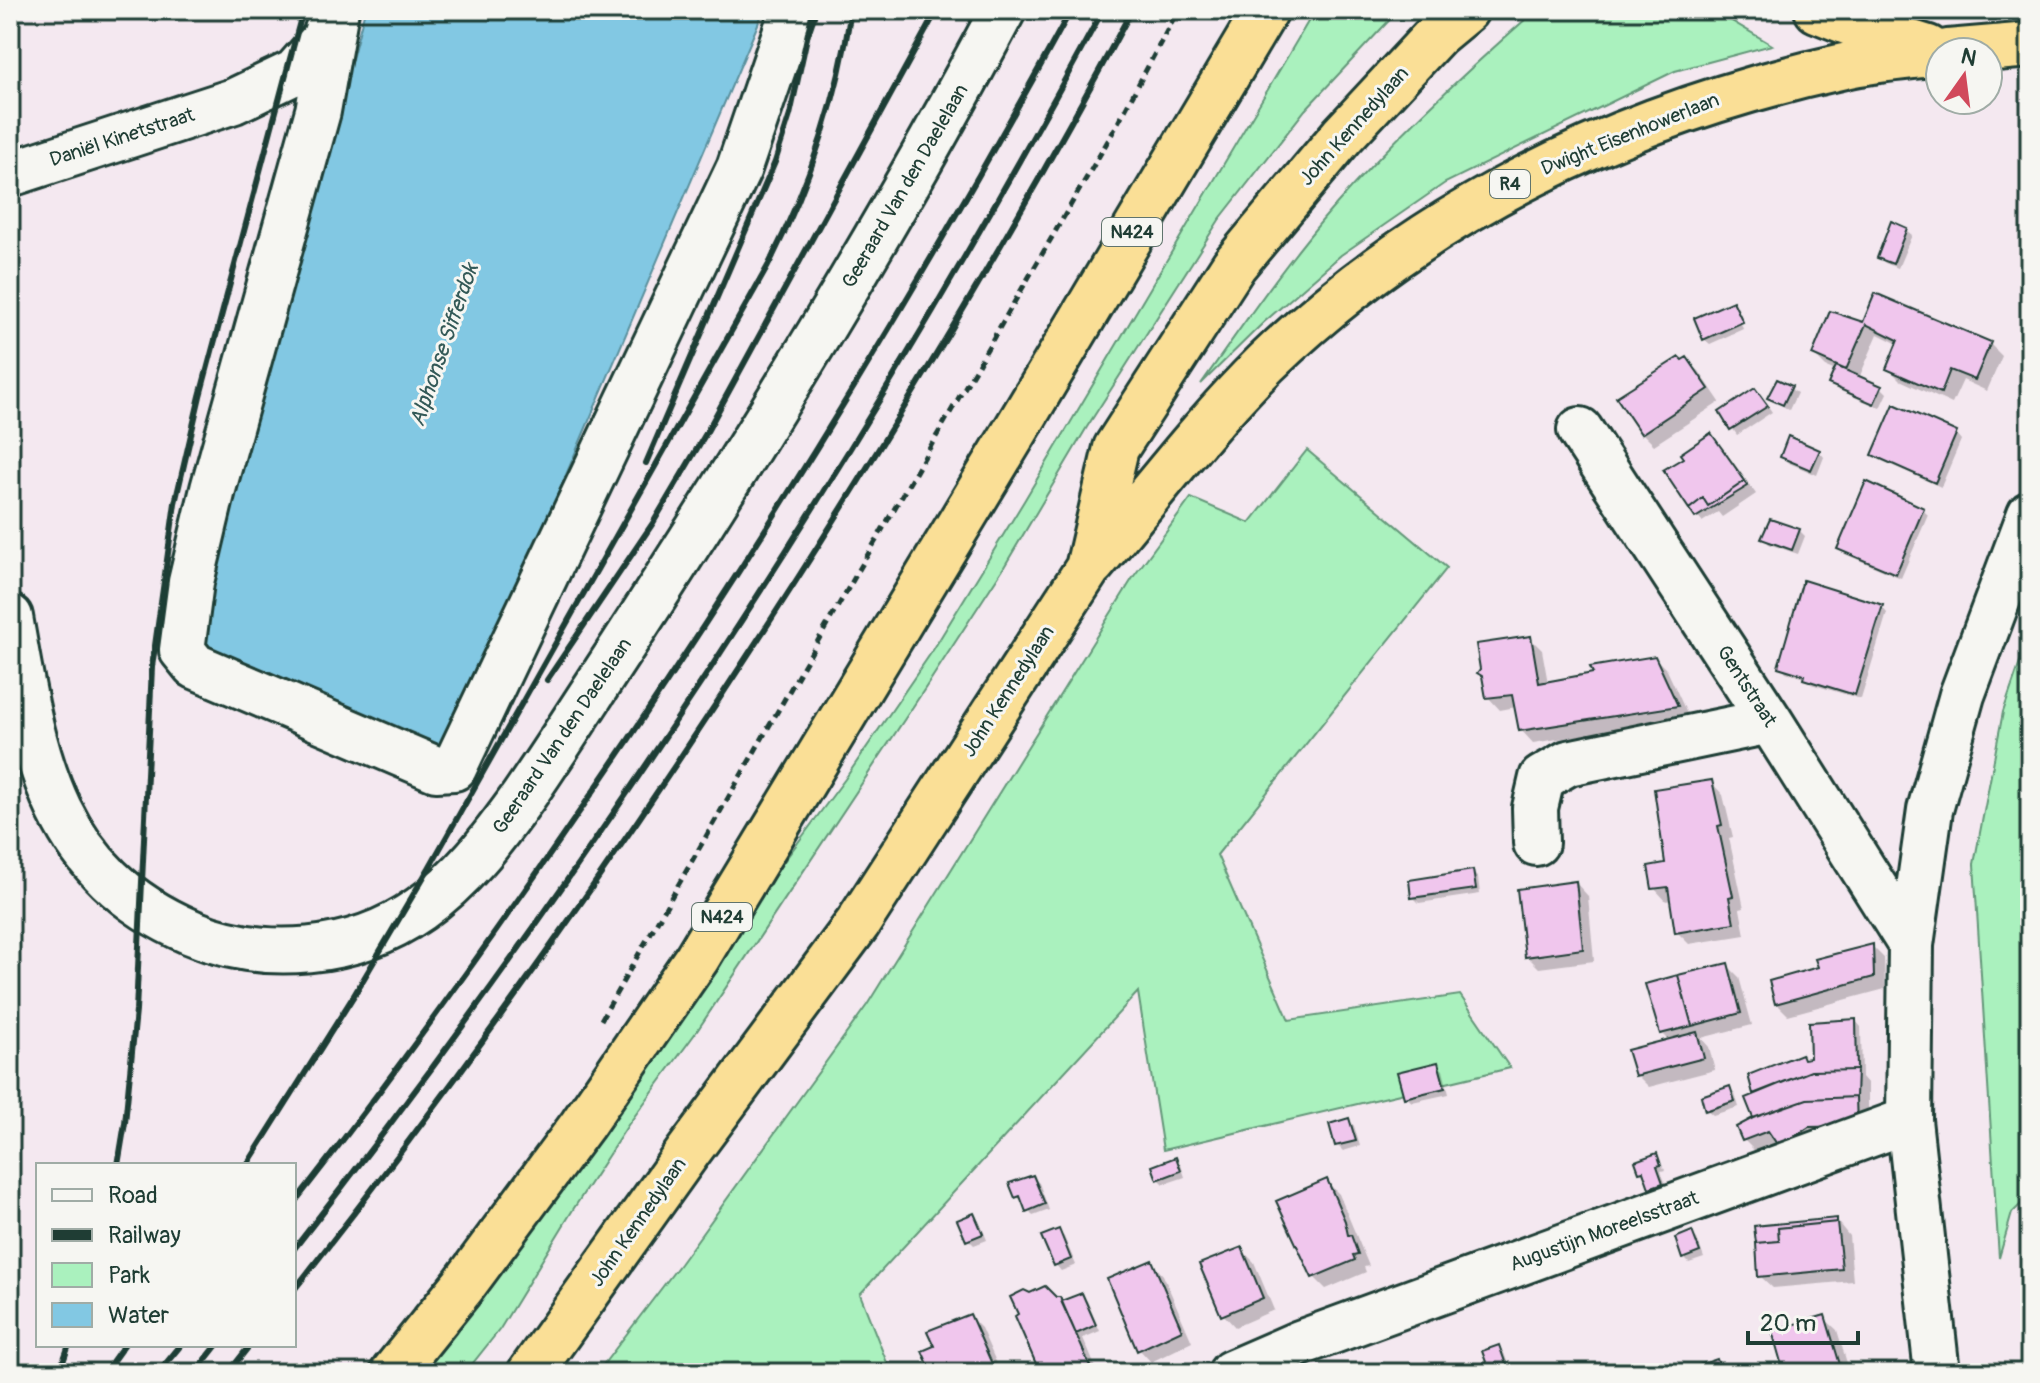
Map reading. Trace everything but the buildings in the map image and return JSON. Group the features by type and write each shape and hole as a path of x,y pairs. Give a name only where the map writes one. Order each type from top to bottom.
{"highway":[{"name":"N424","path":"393,1373 463,1286 582,1125 697,958 1266,10"},
{"name":"John Kennedylaan","path":"530,1373 688,1152 858,923 1088,568 1116,448 1234,265 1342,136 1437,34 1466,10"},
{"name":"Dwight Eisenhowerlaan","path":"1817,10 1924,46"},
{"name":"Dwight Eisenhowerlaan","path":"2004,47 2030,45"},
{"name":"Dwight Eisenhowerlaan","path":"1088,568 1209,425 1265,365 1334,301 1413,243 1502,189 1584,148 1649,122 1731,94 1847,65 1924,55"}],"street":[{"path":"336,10 318,111 209,504 191,582 182,650 195,666 436,769 454,768 739,168 793,10"},
{"name":"Daniël Kinetstraat","path":"10,174 234,101 295,72 324,39 336,10"},
{"name":"Geeraard Van den Daelelaan","path":"10,617 37,753 53,795 70,830 100,872 142,907 174,925 213,940 256,950 331,946 367,936 415,912 455,882 476,860 546,764 748,453 811,350 1003,10"},
{"name":"Gentstraat","path":"1580,430 1770,721 1911,945"},
{"path":"1937,1373 1909,1120 1911,945 1930,810 1962,695 2030,514"},
{"path":"1536,843 1535,808 1542,778 1568,763 1770,721"},
{"name":"Augustijn Moreelsstraat","path":"1231,1373 1298,1358 1909,1120"}],"path":[{"path":"598,1027 838,605 1113,132 1178,10"}],"green space":[{"path":"1315,10 1399,10 1305,110 1219,220 1087,427 1004,567 697,1031 628,1125 500,1329 465,1373 412,1373 574,1171 654,1062 768,883 845,779 933,650"},
{"path":"1536,10 1713,10 1772,45 1675,71 1445,183 1341,255 1263,323 1201,384 1281,273 1332,209 1431,106"},
{"path":"1307,450 1447,568 1217,855 1289,1020 1460,995 1510,1068 1163,1150 1138,992 860,1294 891,1373 597,1373 680,1264 867,1005 1134,576 1191,498 1250,523"},
{"path":"2030,646 2030,808 2021,852 2030,921 2030,1195 2012,1213 1999,1258 1974,864 2003,712 2023,654"}],"water":[{"name":"Alphonse Sifferdok","path":"365,10 764,10 447,754 196,645"}],"railway":[{"path":"118,1163 136,1011 152,667 175,503 200,396 303,10"},
{"path":"646,463 775,162 790,115 813,10"},
{"path":"248,1163 353,997 429,868 768,266 820,141 838,77 851,10"},
{"path":"547,680 653,523 705,435 937,10"},
{"path":"296,1200 466,974 688,650 858,380 967,196 1071,10"},
{"path":"296,1246 407,1102 516,952 725,646 920,332 1103,10"},
{"path":"296,1287 425,1119 552,945 733,677 925,374 1132,10"},
{"path":"59,1373 68,1347"},
{"path":"104,1373 123,1347"},
{"path":"158,1373 179,1347"},
{"path":"195,1373 215,1347"},
{"path":"228,1373 248,1347"}]}
